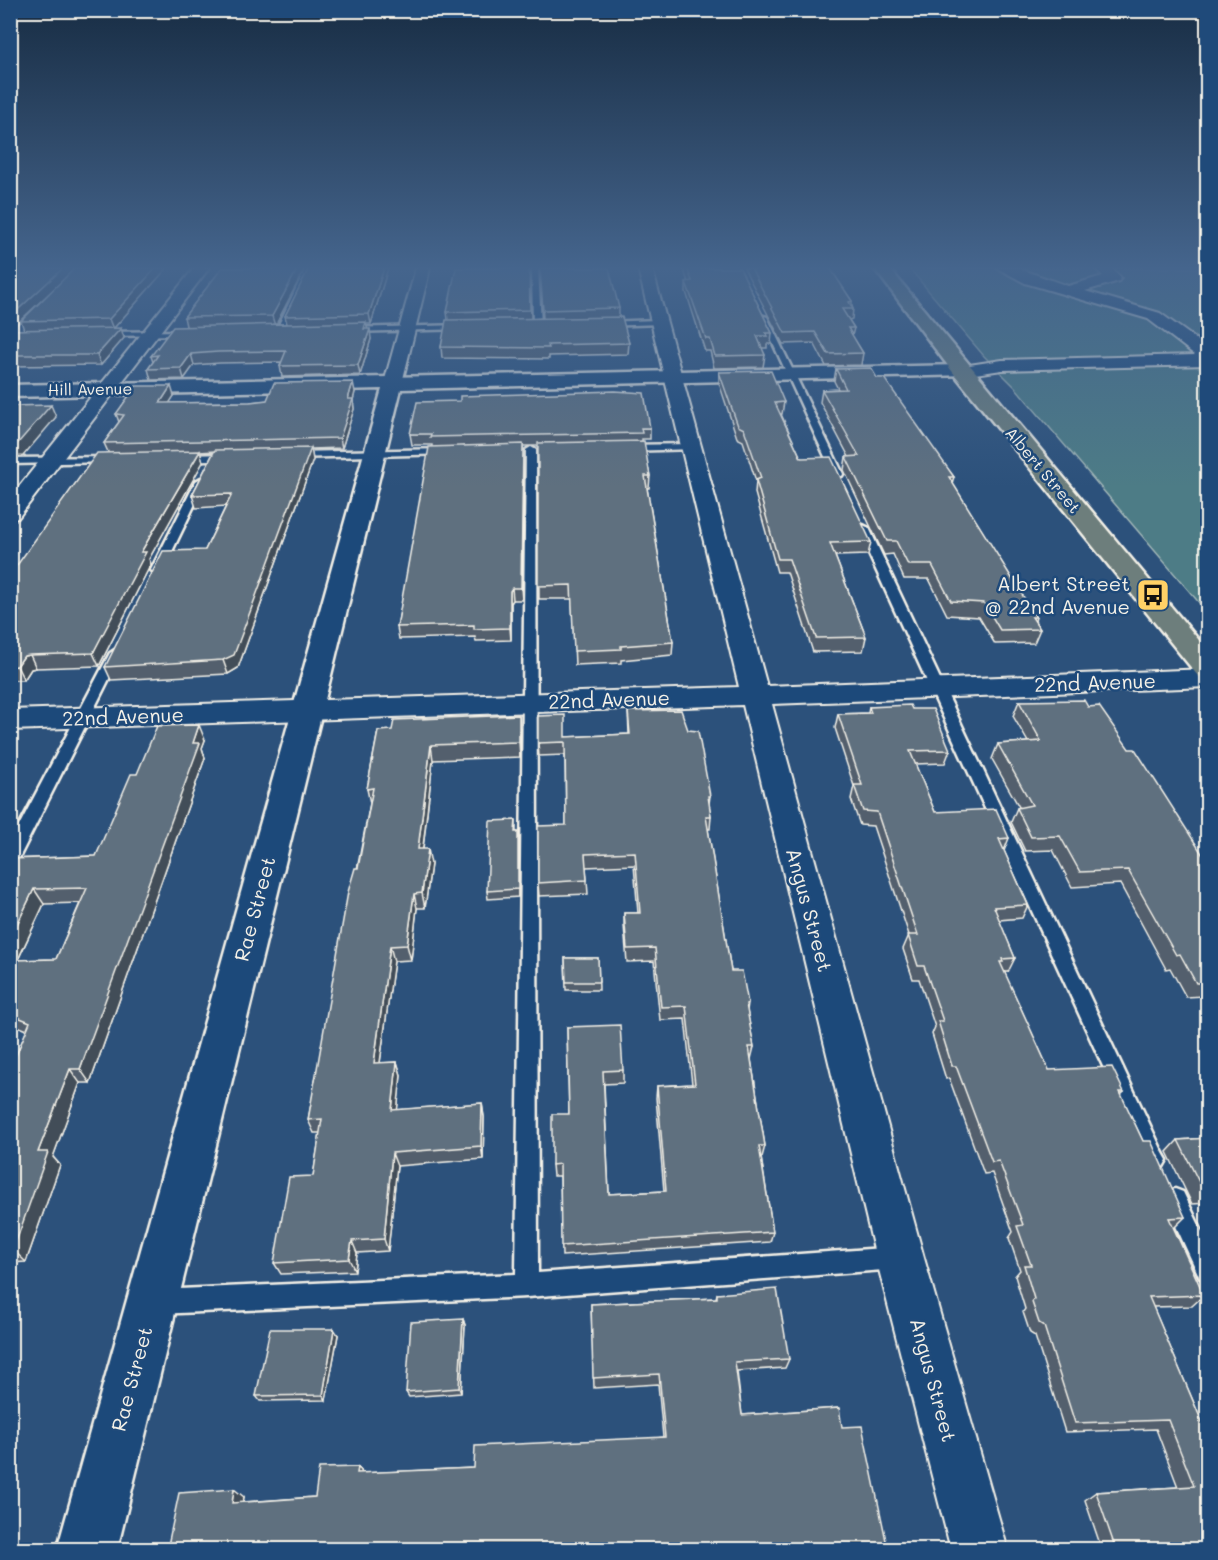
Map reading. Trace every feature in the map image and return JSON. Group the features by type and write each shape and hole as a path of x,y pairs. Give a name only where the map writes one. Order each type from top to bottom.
{"main road":[{"name":"Albert Street","path":"938,341 1208,670"}],"street":[{"path":"10,513 146,341"},
{"name":"Rae Street","path":"87,1550 404,341"},
{"name":"Angus Street","path":"663,341 693,447 754,696 900,1258 980,1550"},
{"path":"1186,341 1208,358"},
{"path":"962,371 1002,365 1208,358"},
{"path":"962,371 1014,377 1208,373"},
{"name":"Hill Avenue","path":"10,391 962,371"},
{"name":"22nd Avenue","path":"10,720 936,690 1208,678"}],"lane":[{"path":"775,341 842,483"},
{"path":"612,448 693,447"},
{"path":"527,1285 531,450"},
{"path":"282,455 464,451"},
{"path":"167,458 248,456"},
{"path":"151,582 213,457"},
{"path":"10,461 121,459"},
{"path":"857,516 936,690 1208,1270"},
{"path":"10,860 120,645"},
{"path":"152,1303 527,1285 900,1258"}],"green space":[{"path":"971,341 1207,341 1207,612 1015,387"}],"building":[{"path":"10,341 110,341 97,355 10,355"},
{"path":"163,341 366,341 358,365 280,366 286,351 218,352 191,354 181,368 148,369 158,355 151,356"},
{"path":"442,341 628,341 629,343 548,345 549,348 441,347"},
{"path":"711,341 759,341 765,355 715,356"},
{"path":"820,341 856,341 863,353 828,354"},
{"path":"871,368 877,378 884,378 954,477 949,477 1036,617 1032,617 1040,629 1000,630 984,603 951,601 932,565 908,565 896,541 887,541 846,457 859,456 822,390 846,389 836,369"},
{"path":"771,371 784,402 775,403 801,458 831,457 871,542 830,543 866,637 816,638 789,559 778,559 756,480 761,478 744,429 738,426 719,372"},
{"path":"353,382 348,399 353,399 340,438 104,443 124,415 116,414 136,386 171,386 160,403 250,402 267,400 274,383"},
{"path":"615,391 644,393 650,428 641,428 642,433 430,437 431,434 410,434 417,402 460,401 460,396"},
{"path":"51,405 18,443 10,444 10,406"},
{"path":"644,441 650,476 645,476 673,642 621,646 621,649 574,651 571,585 538,586 538,443"},
{"path":"523,444 521,588 512,588 510,591 510,628 474,629 474,625 397,627 429,447"},
{"path":"311,448 234,655 223,660 105,667 163,551 205,550 232,494 192,495 215,450"},
{"path":"200,451 141,552 146,552 93,653 24,656 17,666 10,667 10,575 97,453"},
{"path":"1084,700 1088,707 1099,706 1129,749 1135,749 1208,863 1208,983 1196,983 1180,954 1176,955 1128,870 1080,872 1060,836 1031,837 1017,808 1032,805 998,744 1041,741 1019,701"},
{"path":"910,705 912,709 933,709 950,750 910,751 935,812 996,809 1009,838 999,839 1028,905 994,907 1015,958 1002,959 1003,962 1000,962 1049,1070 1112,1067 1124,1092 1120,1092 1143,1141 1151,1141 1185,1217 1169,1218 1204,1295 1149,1297 1202,1422 1208,1422 1208,1550 1116,1550 1096,1492 1194,1486 1168,1420 1075,1423 1044,1326 1039,1323 1032,1302 1034,1299 1024,1265 1031,1265 1017,1226 1023,1225 999,1161 992,1162 956,1066 952,1066 938,1021 943,1021 924,966 918,966 908,935 918,935 877,812 863,811 854,785 862,785 838,714 871,713 869,707"},
{"path":"681,710 688,730 698,731 710,796 708,796 711,816 706,816 731,971 742,971 748,1003 746,1004 754,1047 749,1047 765,1146 759,1146 773,1232 561,1246 560,1164 552,1165 552,1114 569,1114 567,1027 620,1025 623,1070 603,1071 609,1194 666,1191 657,1086 695,1084 686,1006 661,1007 655,948 627,949 624,913 640,913 635,852 585,854 587,880 538,883 538,826 566,825 565,742 538,743 538,716 565,715 565,737 630,734 628,711"},
{"path":"519,715 519,742 431,745 418,849 428,849 422,893 414,894 407,945 390,946 374,1063 397,1062 392,1110 482,1103 481,1146 392,1153 384,1239 352,1241 349,1259 274,1263 289,1177 313,1176 322,1119 308,1120 348,892 355,868 358,868 373,788 367,789 378,731 392,730 394,720"},
{"path":"199,725 193,743 200,743 80,1069 70,1069 38,1152 48,1152 13,1250 10,1250 10,1070 30,1022 10,1014 10,962 12,960 56,959 87,888 34,889 10,939 10,859 96,856 131,774 137,774 157,726"},
{"path":"516,820 518,889 487,891 490,821"},
{"path":"565,958 598,958 599,982 566,982"},
{"path":"1208,1138 1208,1192 1204,1192 1178,1140"},
{"path":"777,1289 789,1359 735,1362 742,1415 839,1408 842,1427 862,1426 888,1550 167,1550 179,1493 234,1489 232,1503 315,1497 319,1468 358,1467 357,1473 474,1468 475,1446 665,1437 659,1374 593,1378 591,1304 717,1298 717,1294"},
{"path":"463,1319 459,1388 406,1392 411,1322"},
{"path":"270,1329 334,1329 323,1395 256,1396"}],"place":[{"name":"Albert Street @ 22nd Avenue","path":"1153,595"}]}
